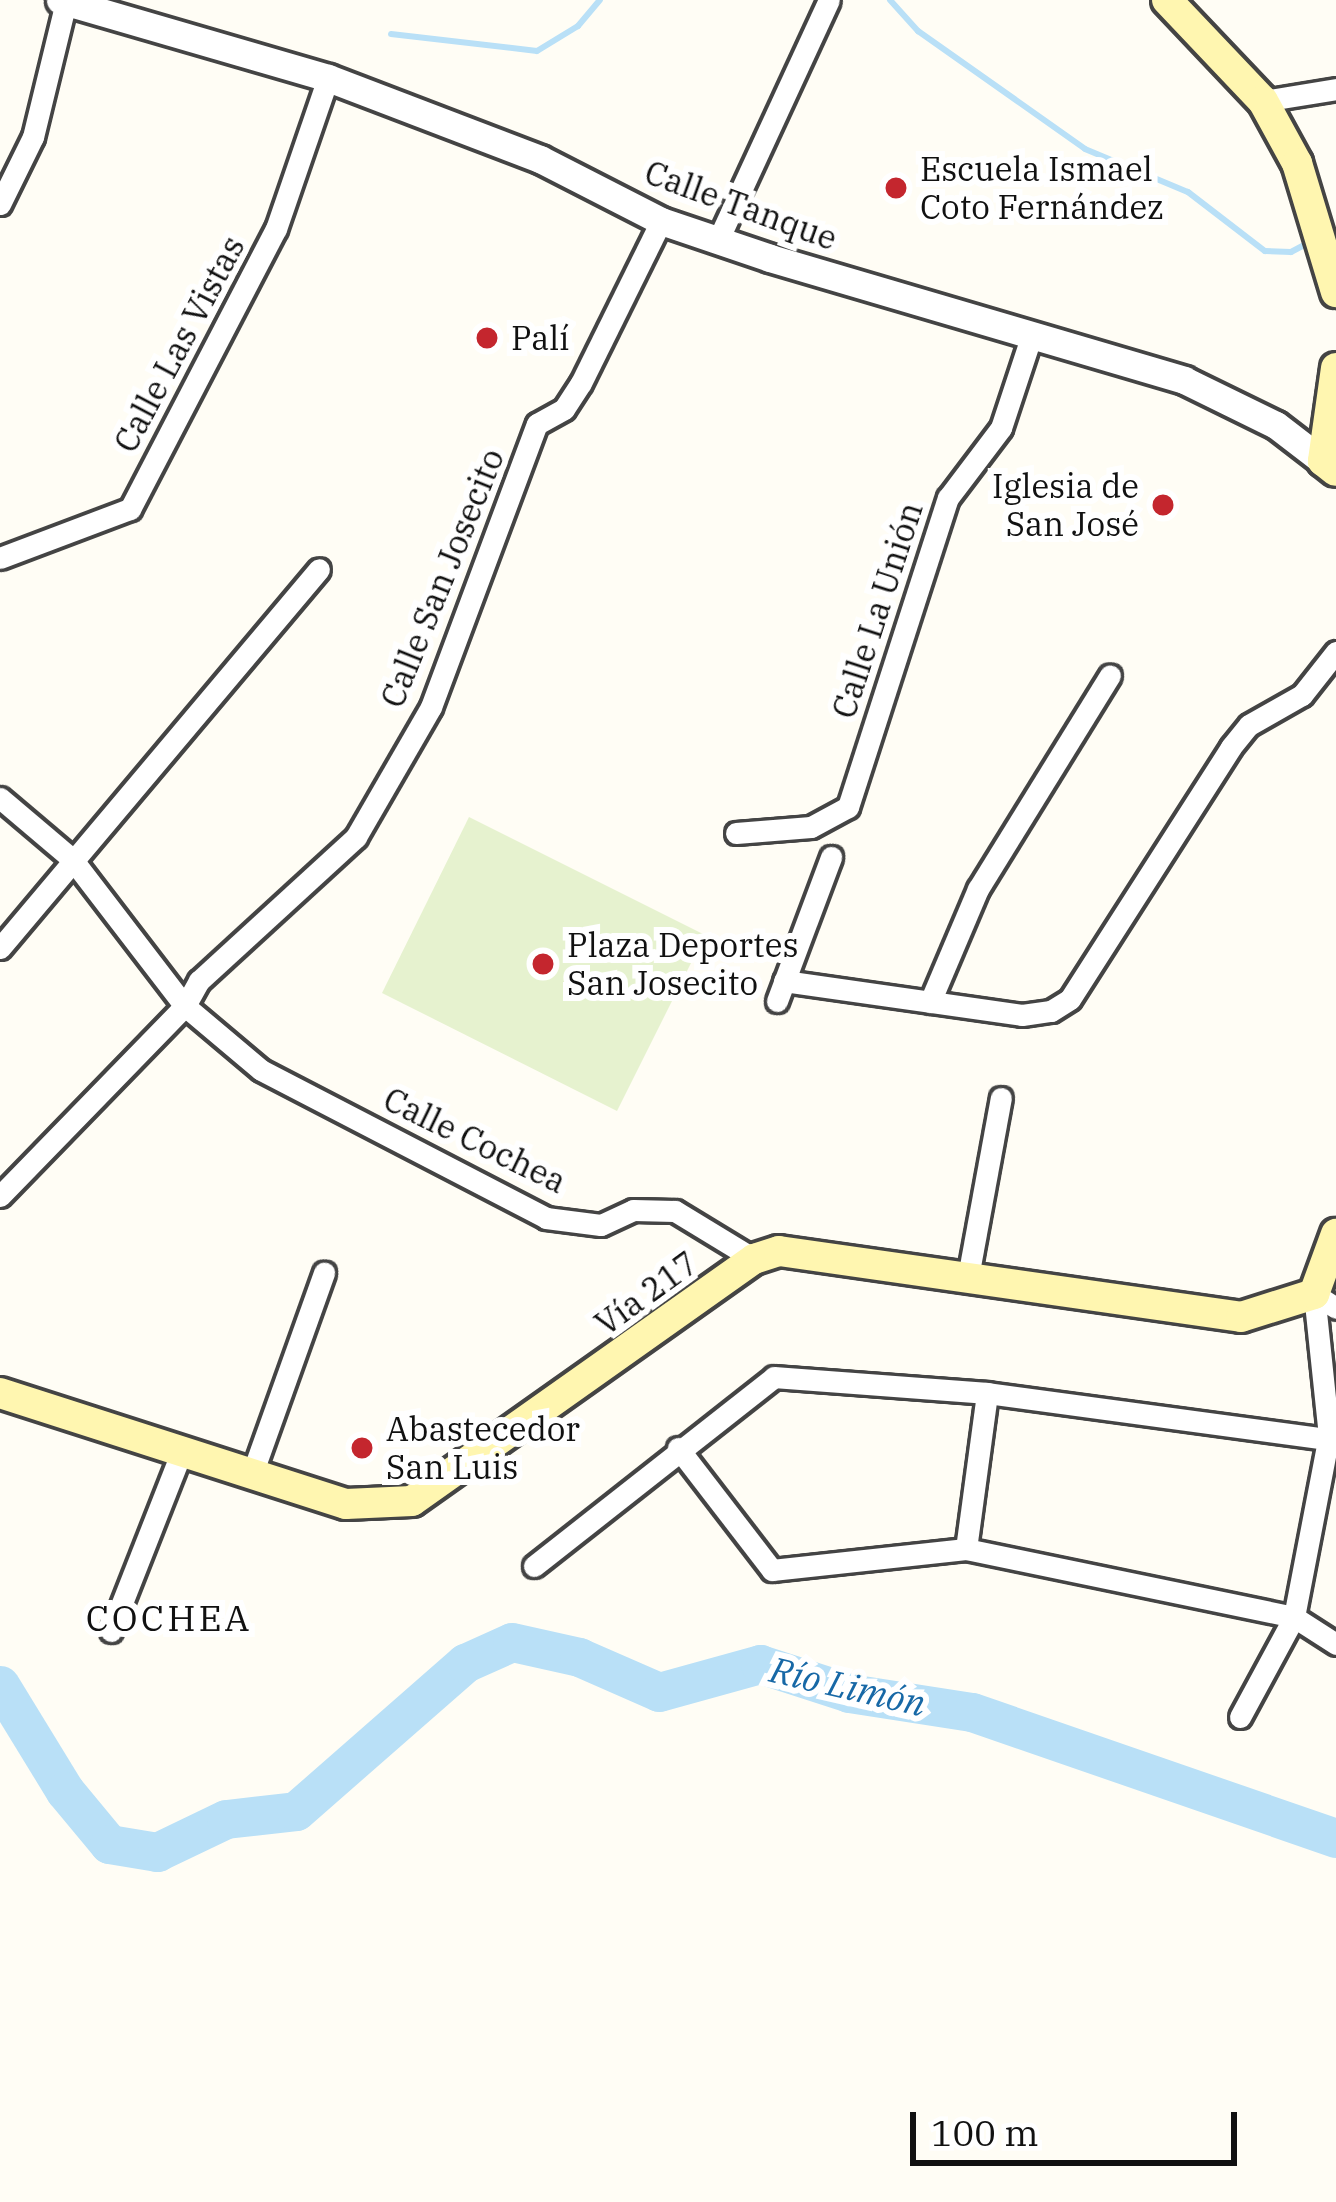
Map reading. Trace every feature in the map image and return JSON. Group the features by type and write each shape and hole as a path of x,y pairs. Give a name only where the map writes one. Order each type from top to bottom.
{"main road":[{"path":"1167,0 1263,101 1297,163 1336,292"},
{"path":"1330,466 1336,368"},
{"path":"754,1259 779,1251 1241,1317 1325,1301 1336,1234"},
{"name":"Vía 217","path":"0,1394 183,1448 346,1504 412,1501 754,1259"}],"street":[{"path":"718,241 829,0"},
{"path":"0,204 33,136 63,1"},
{"name":"Calle Tanque","path":"63,1 328,78 540,159 661,221 718,241 1184,380 1276,424 1330,466"},
{"name":"Calle Las Vistas","path":"0,558 130,508 276,230 328,78"},
{"path":"1263,101 1336,89"},
{"name":"Calle San Josecito","path":"0,1196 185,1006 199,981 356,837 431,707 537,424 564,409 581,383 661,221"},
{"name":"Calle La Unión","path":"736,833 811,827 848,807 948,498 1001,428 1032,334"},
{"path":"1,946 320,568"},
{"path":"831,856 780,991 930,1002 1022,1015 1070,999 1231,747 1249,725 1302,695 1336,652"},
{"path":"930,1002 978,889 1110,675"},
{"name":"Calle Cochea","path":"0,799 72,859 185,1006 261,1070 546,1218 602,1225 633,1210 675,1210 754,1259"},
{"path":"968,1277 1001,1098"},
{"path":"252,1474 324,1273"},
{"path":"1240,1717 1294,1617 1333,1438 1325,1301"},
{"path":"534,1566 678,1448 774,1377 986,1393 1333,1438"},
{"path":"966,1549 986,1393"},
{"path":"112,1631 183,1448"},
{"path":"678,1448 772,1570 966,1549 1294,1617 1336,1644"}],"green space":[{"name":"Plaza Deportes San Josecito","path":"469,817 705,935 617,1111 382,993"}],"waterway":[{"path":"391,34 537,51 578,26 600,0"},
{"path":"890,0 918,31 1085,149 1188,192 1265,251 1291,252 1312,241"},
{"name":"Río Limón","path":"0,1685 65,1791 109,1844 157,1852 226,1819 296,1811 465,1663 512,1642 579,1657 659,1692 760,1664 849,1693 972,1712 1336,1838"}],"place":[{"name":"Escuela Ismael Coto Fernández","path":"896,188"},
{"name":"Palí","path":"487,338"},
{"name":"Iglesia de San José","path":"1163,505"},
{"name":"Plaza Deportes San Josecito","path":"543,964"},
{"name":"Abastecedor San Luis","path":"362,1448"}],"district":[{"name":"COCHEA","path":"169,1618"}]}
